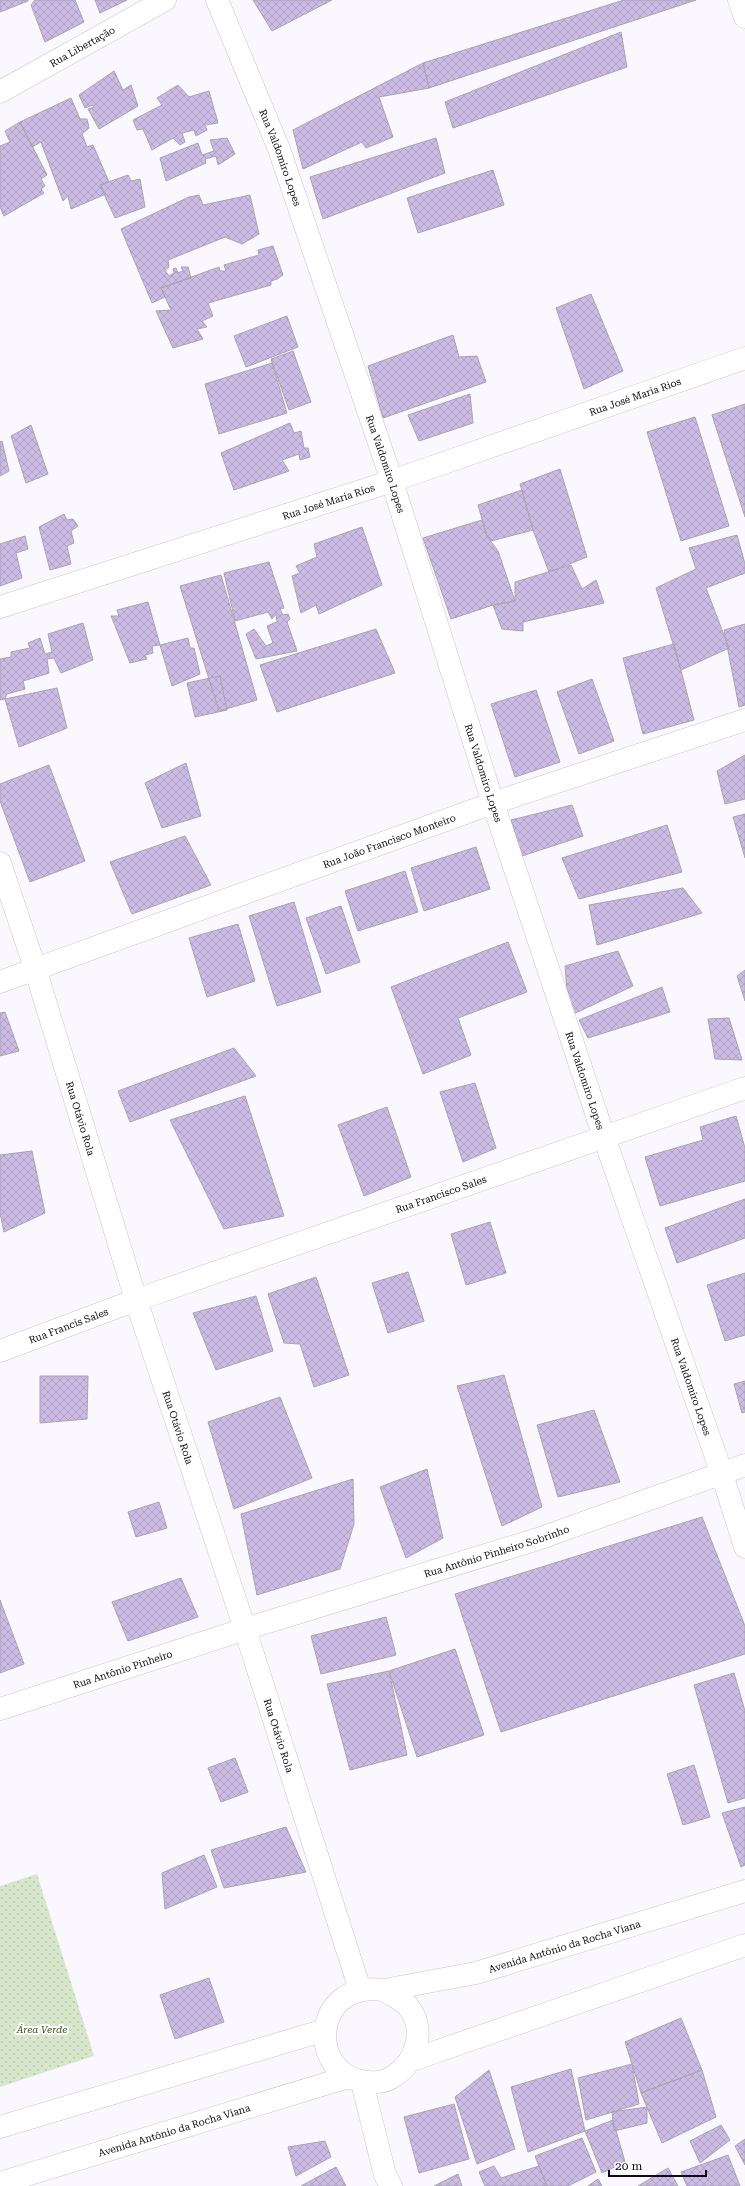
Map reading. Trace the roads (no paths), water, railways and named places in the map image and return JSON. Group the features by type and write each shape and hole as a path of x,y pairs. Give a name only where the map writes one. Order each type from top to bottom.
{"street":[{"name":"Rua Libertação","path":"0,92 165,0"},
{"name":"Rua Valdomiro Lopes","path":"217,0 279,149 392,481 493,803 604,1137 722,1474 745,1547"},
{"path":"738,0 745,17"},
{"name":"Rua José Maria Rios","path":"0,607 392,481 745,358"},
{"name":"Rua João Francisco Monteiro","path":"0,982 35,968 493,803 745,720"},
{"name":"Rua Otávio Rola","path":"0,863 35,968 136,1300 245,1629 360,1990"},
{"name":"Rua Francisco Sales","path":"136,1300 745,1088"},
{"name":"Rua Francis Sales","path":"0,1351 136,1300"},
{"name":"Rua Antônio Pinheiro Sobrinho","path":"245,1629 538,1539 745,1465"},
{"name":"Rua Antônio Pinheiro","path":"0,1709 245,1629"},
{"name":"Avenida Antônio da Rocha Viana","path":"384,1990 476,1973 745,1891"},
{"path":"412,2060 745,1945"},
{"path":"360,1990 384,1990 406,2005 414,2017 418,2031 417,2046 412,2060 403,2071 391,2079 377,2083 355,2079 337,2068 325,2044 325,2030 336,2003 360,1990"},
{"path":"0,2127 325,2030"},
{"path":"355,2079 385,2175 391,2186"},
{"name":"Avenida Antônio da Rocha Viana","path":"0,2184 355,2079"}],"park label":[{"name":"Área Verde","path":"42,2029"}]}
